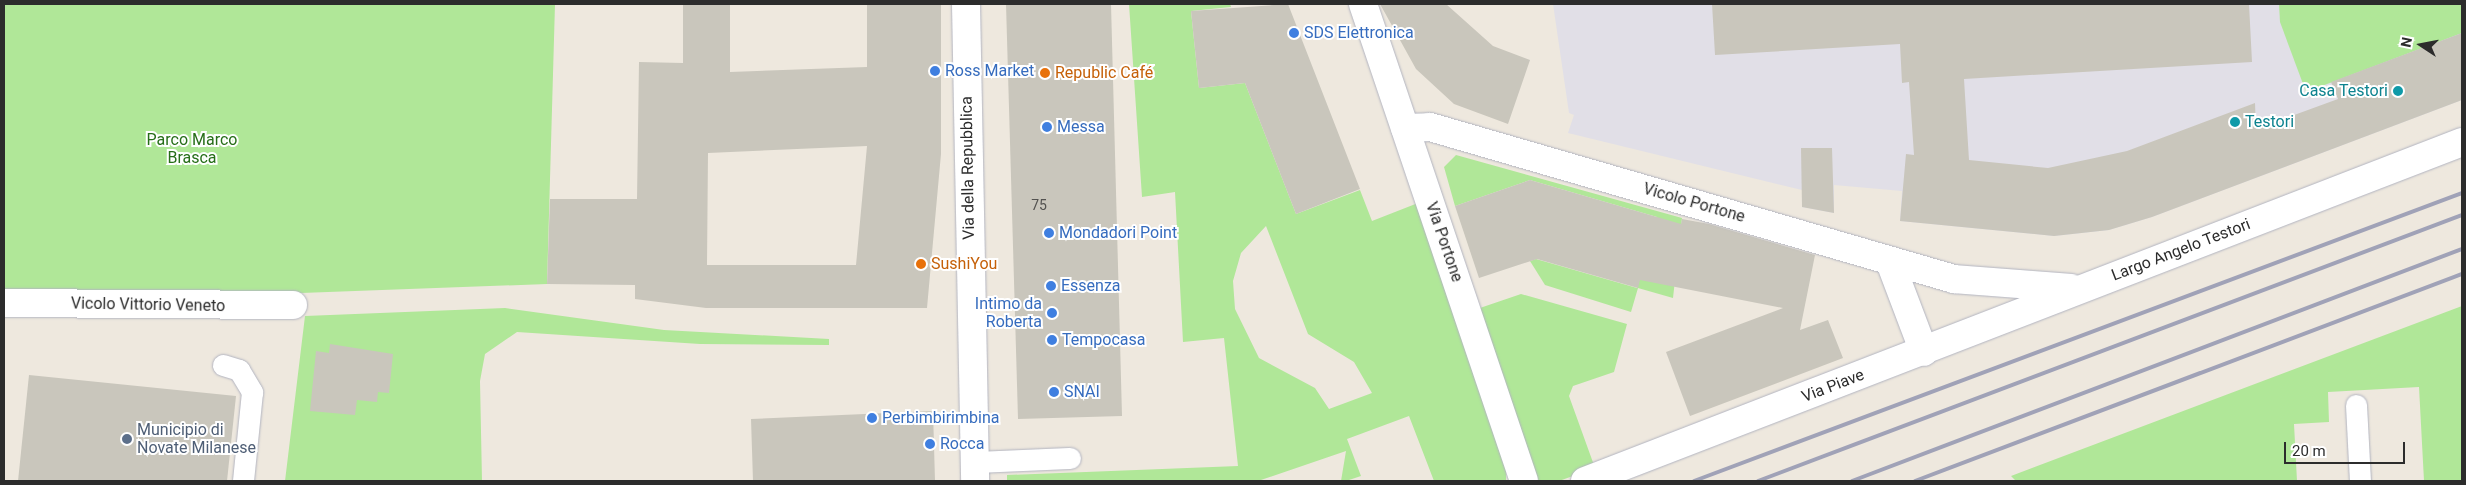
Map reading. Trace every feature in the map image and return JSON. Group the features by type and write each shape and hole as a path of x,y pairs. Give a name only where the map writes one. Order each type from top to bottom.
{"street":[{"name":"Via della Repubblica","path":"966,4 975,472"},
{"name":"Via Portone","path":"1363,4 1524,481"},
{"name":"Vicolo Portone","path":"1405,128 1430,127 1890,262"},
{"name":"Largo Angelo Testori","path":"1890,262 1954,279 2080,289 2462,142"},
{"path":"1890,262 1924,352"},
{"name":"Via Piave","path":"1585,481 1924,352 2080,289"},
{"name":"Vicolo Vittorio Veneto","path":"4,303 293,305"}],"lane":[{"path":"223,364 239,370 252,392 243,481"},
{"path":"2356,406 2360,481"},
{"path":"975,472 1070,458"}],"shaded area":[{"path":"1553,4 2462,4 2462,100 2152,217 2109,230 2054,236 1900,221 1902,191 1834,185 1834,213 1802,207 1802,190 1568,133 1574,115 1569,113"}],"green space":[{"name":"Parco Marco Brasca","path":"4,4 555,4 547,284 218,296 4,289"},
{"path":"1129,4 1230,4 1231,7 1191,11 1199,88 1245,83 1296,214 1360,190 1372,221 1418,203 1506,463 1506,481 1434,481 1409,416 1347,439 1361,476 1346,481 1341,481 1346,451 1258,481 1007,481 1007,475 1238,466 1224,338 1183,342 1175,192 1142,197","holes":["1266,226 1308,334 1354,362 1372,393 1329,409 1315,388 1259,358 1235,309 1233,281 1241,253"]},
{"path":"2279,4 2462,4 2462,33 2306,92 2280,22"},
{"path":"1456,155 1682,218 1673,298 1638,288 1631,312 1545,285 1530,261 1536,259 1637,288 1657,217 1530,180 1455,206 1444,167"},
{"path":"1521,294 1627,324 1614,372 1573,386 1569,396 1595,468 1559,481 1540,481 1534,476 1477,309"},
{"path":"2462,306 2462,481 2424,481 2419,387 2328,392 2329,422 2294,424 2297,481 2016,481 2011,476"},
{"path":"505,308 664,330 829,339 829,345 700,344 517,332 485,354 480,381 482,481 285,481 305,316"}],"building":[{"path":"683,4 730,4 730,72 867,67 867,4 941,4 941,154 927,308 706,308 635,299 635,285 547,284 550,199 637,199 639,62 683,63","holes":["867,146 856,265 707,265 708,153"]},
{"path":"1006,4 1111,4 1122,416 1018,419"},
{"path":"1288,4 1360,189 1296,214 1245,83 1199,88 1191,11"},
{"path":"1380,4 1446,4 1493,46 1530,60 1508,124 1454,104 1416,69"},
{"name":"Testori","path":"1712,4 2249,4 2252,62 1964,79 1969,160 2048,168 2127,151 2255,103 2256,129 2338,99 2331,82 2462,33 2462,100 2152,217 2109,230 2054,236 1900,221 1906,154 1914,155 1909,82 1902,83 1900,44 1715,55"},
{"path":"1801,148 1832,148 1834,213 1802,207"},
{"path":"1530,180 1681,224 1682,219 1709,224 1815,255 1800,330 1828,320 1843,358 1690,416 1666,352 1783,308 1640,280 1638,288 1537,259 1479,278 1455,206"},
{"path":"330,344 393,354 389,393 378,392 377,402 357,400 355,415 310,411 316,351 329,353"},
{"name":"Municipio di Novate Milanese","path":"29,375 236,396 227,481 18,481"},
{"path":"933,411 935,481 753,481 751,419"}],"railway":[{"path":"1694,481 2462,193"},
{"path":"1758,481 2462,215"},
{"path":"1852,481 2462,249"},
{"path":"1915,481 2462,274"}],"place":[{"name":"SDS Elettronica","path":"1294,33"},
{"name":"Ross Market","path":"935,71"},
{"name":"Republic Café","path":"1045,73"},
{"name":"Casa Testori","path":"2398,91"},
{"name":"Testori","path":"2235,122"},
{"name":"Messa","path":"1047,127"},
{"name":"Mondadori Point","path":"1049,233"},
{"name":"SushiYou","path":"921,264"},
{"name":"Essenza","path":"1051,286"},
{"name":"Intimo da Roberta","path":"1052,313"},
{"name":"Tempocasa","path":"1052,340"},
{"name":"SNAI","path":"1054,392"},
{"name":"Perbimbirimbina","path":"872,418"},
{"name":"Municipio di Novate Milanese","path":"127,439"},
{"name":"Rocca","path":"930,444"}]}
